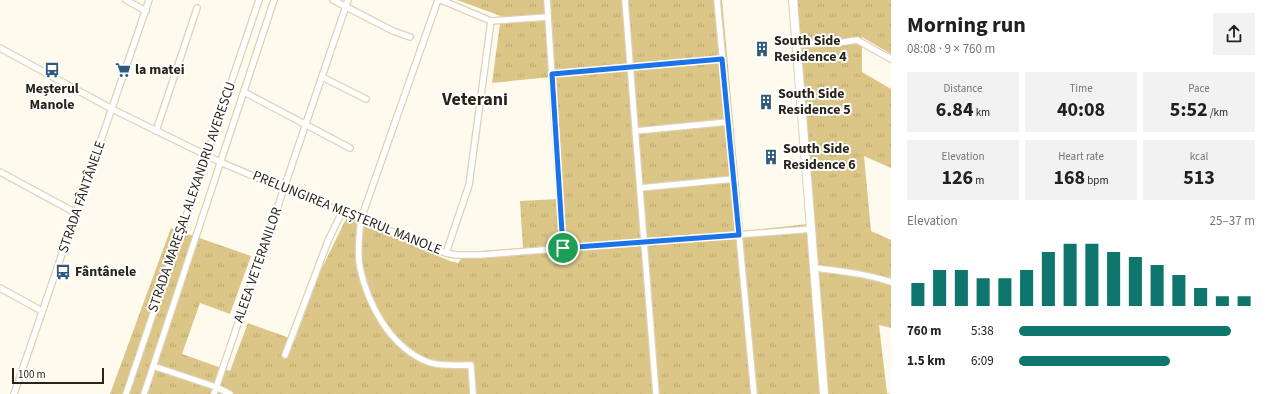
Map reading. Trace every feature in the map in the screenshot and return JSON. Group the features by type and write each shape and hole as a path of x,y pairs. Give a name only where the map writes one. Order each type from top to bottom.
{"main road":[{"path":"793,0 824,394"}],"street":[{"path":"126,0 146,11"},
{"name":"STRADA FÂNTÂNELE","path":"14,394 149,0"},
{"name":"STRADA MAREȘAL ALEXANDRU AVERESCU","path":"126,394 205,155 259,0"},
{"name":"STRADA MAREȘAL ALEXANDRU AVERESCU","path":"144,394 274,0"},
{"path":"333,0 392,31 410,37"},
{"name":"ALEEA VETERANILOR","path":"214,394 348,0"},
{"path":"473,394 471,365 444,366 423,360 404,347 387,330 371,303 360,268 359,245 361,219 439,0 491,21 548,17"},
{"path":"547,0 563,248"},
{"path":"625,0 656,394"},
{"path":"717,0 754,394"},
{"path":"156,131 197,8"},
{"path":"446,253 469,185 491,21"},
{"path":"796,46 857,40 891,59"},
{"name":"PRELUNGIREA MEȘTERUL MANOLE","path":"0,48 112,109 220,162 446,253 468,255 812,229"},
{"path":"552,74 722,59"},
{"path":"322,77 366,99"},
{"path":"244,92 350,148"},
{"path":"636,131 728,122"},
{"path":"0,172 76,212"},
{"path":"640,188 734,180"},
{"path":"286,355 328,241 342,212"},
{"path":"815,268 865,274 891,282"},
{"path":"0,288 42,311"},
{"path":"153,366 216,387 230,394"}],"green space":[{"path":"457,0 722,0 743,231 807,224 789,0 891,0 891,54 862,37 862,72 891,89 891,168 864,156 871,231 891,240 891,328 879,325 887,393 891,394 110,394 171,228 251,256 230,314 200,303 182,354 230,371 248,323 295,340 320,272 347,217 450,261 458,263 466,252 523,248 520,201 558,199 551,77 492,83 501,16"}],"place":[{"name":"South Side Residence 4","path":"762,49"},
{"name":"Meșterul Manole","path":"52,70"},
{"name":"la matei","path":"123,70"},
{"name":"South Side Residence 5","path":"766,102"},
{"name":"South Side Residence 6","path":"771,157"},
{"name":"Fântânele","path":"63,272"}],"district":[{"name":"Veterani","path":"475,99"}],"route":[{"path":"722,59 739,235 563,248 552,74 722,59"}]}
